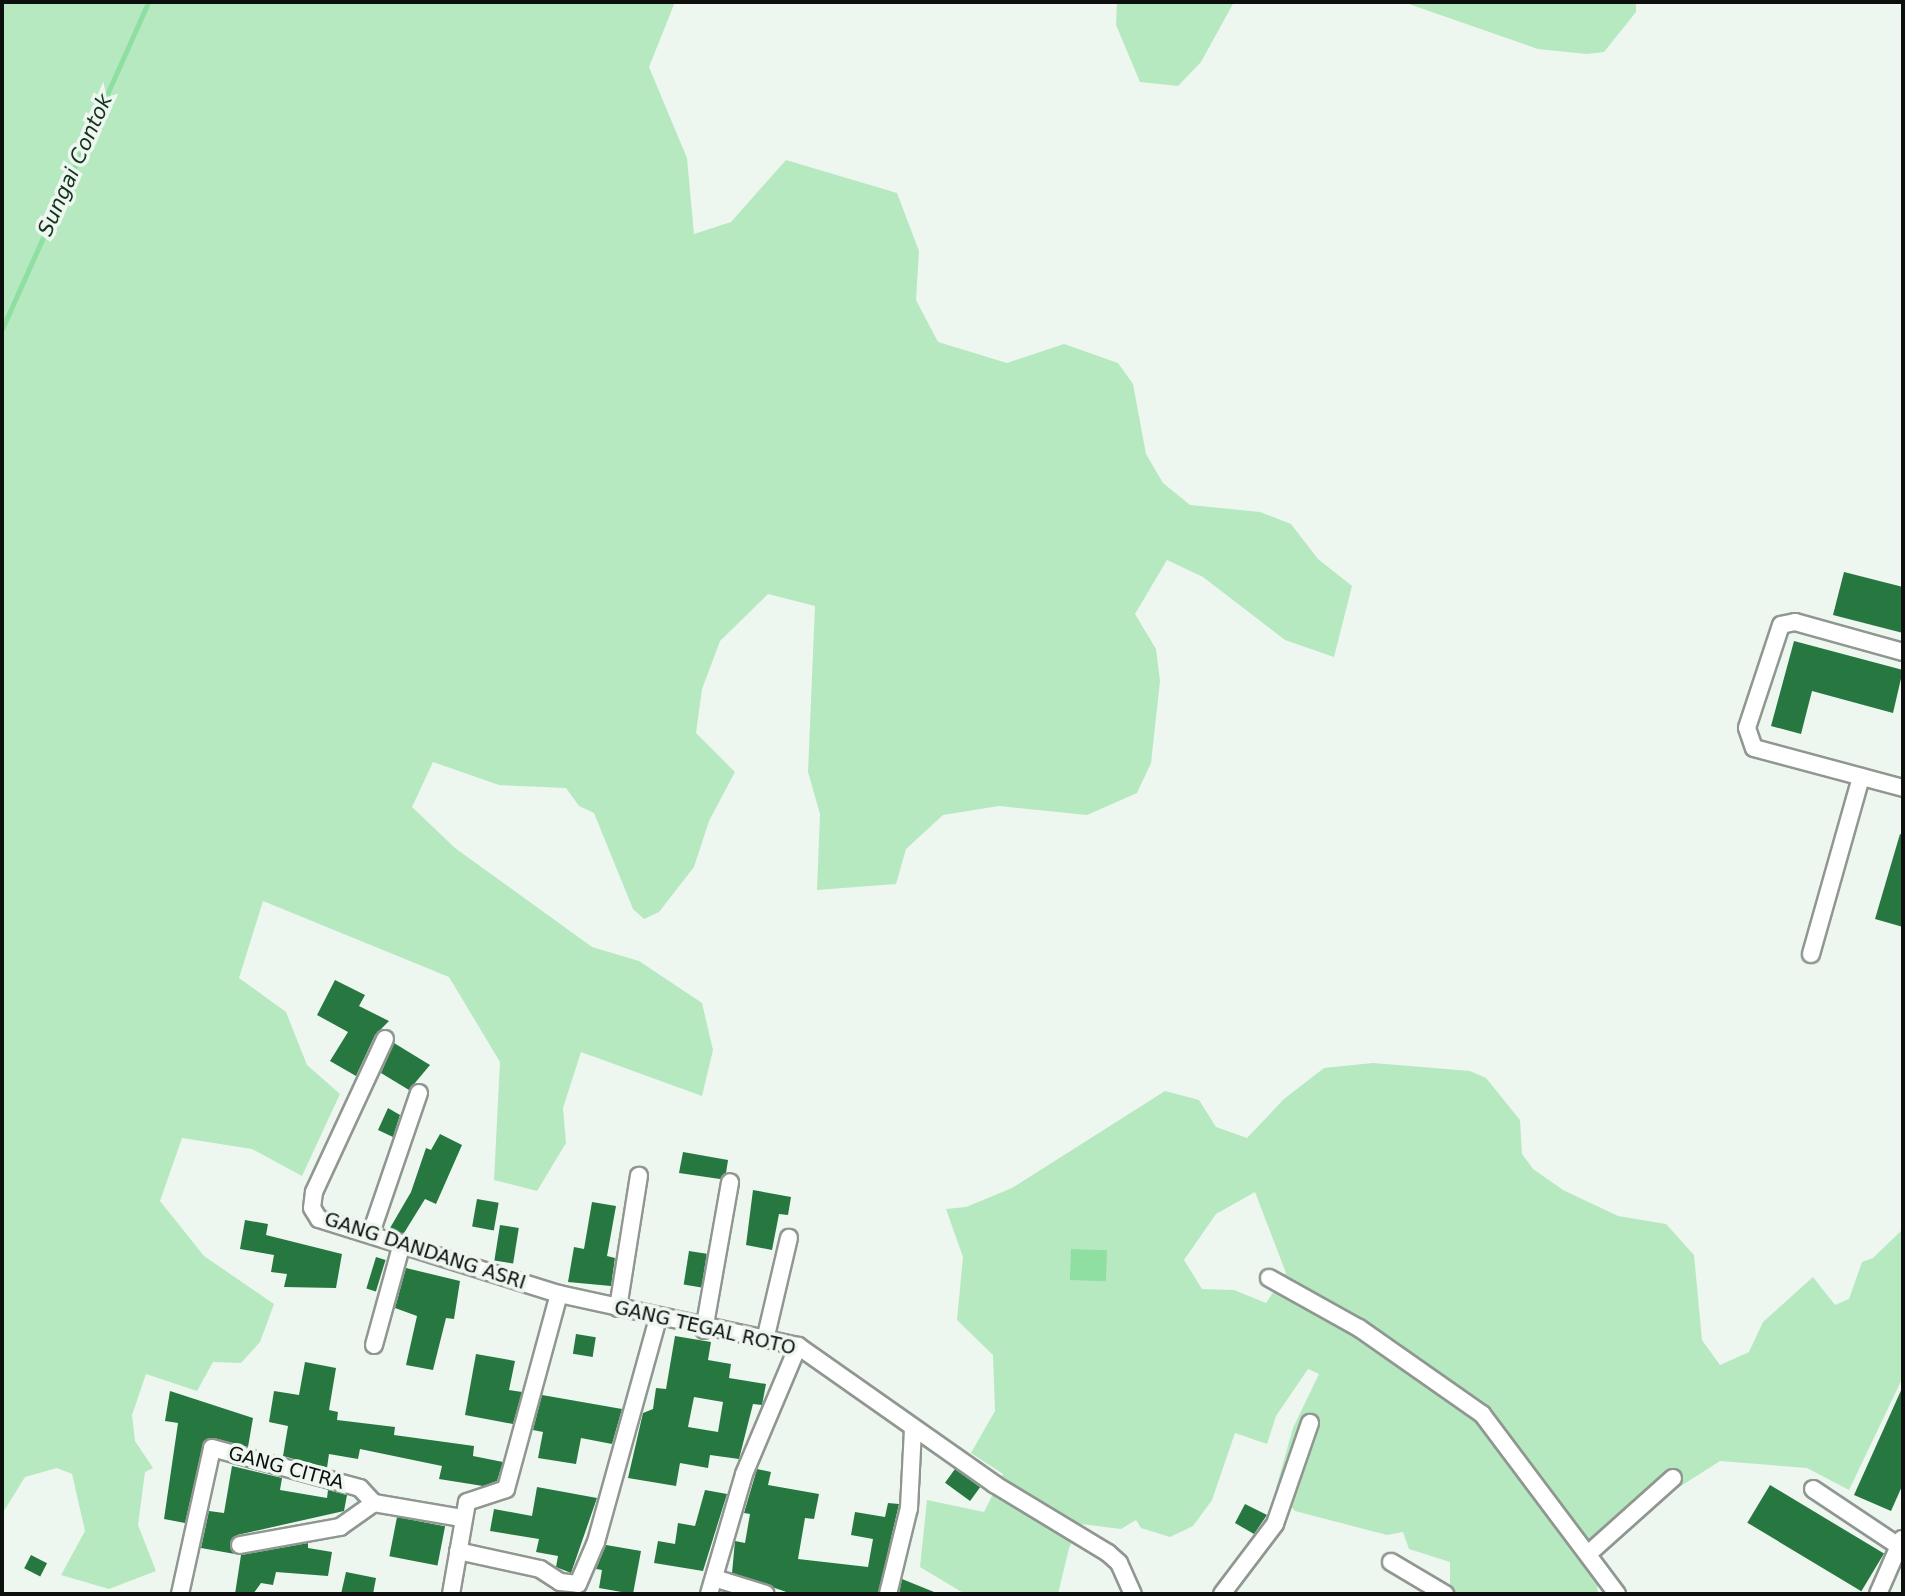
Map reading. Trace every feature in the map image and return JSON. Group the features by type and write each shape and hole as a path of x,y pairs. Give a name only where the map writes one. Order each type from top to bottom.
{"street":[{"path":"1903,652 1789,621 1774,636 1749,740 1754,747 1903,788"},
{"path":"1811,954 1861,777"},
{"name":"GANG DANDANG ASRI","path":"385,1039 314,1192 312,1208 319,1219 559,1294"},
{"path":"370,1233 419,1093"},
{"path":"618,1308 639,1176"},
{"path":"704,1330 730,1182"},
{"path":"765,1340 789,1237"},
{"path":"374,1345 402,1243"},
{"path":"1269,1278 1359,1328 1482,1413 1617,1594"},
{"path":"451,1594 462,1518 467,1502 506,1489 559,1294"},
{"name":"GANG TEGAL ROTO","path":"559,1294 704,1330 798,1346 913,1428 1108,1553 1119,1563 1133,1594"},
{"path":"458,1551 540,1569 560,1582 578,1584 596,1542 658,1318"},
{"path":"766,1594 712,1586 744,1474 798,1346"},
{"path":"1222,1594 1275,1524 1310,1423"},
{"path":"888,1594 909,1508 913,1428"},
{"name":"GANG CITRA","path":"180,1594 210,1449 360,1488 374,1503 462,1518"},
{"path":"1588,1554 1673,1478"},
{"path":"1813,1489 1902,1544 1878,1594"},
{"path":"240,1545 340,1527 374,1503"},
{"path":"1391,1562 1445,1594"}],"shaded area":[{"path":"2,2 675,2 649,67 687,158 694,234 731,222 786,160 897,193 919,251 916,300 938,342 1007,363 1064,344 1118,363 1133,384 1146,454 1163,483 1190,505 1260,512 1291,524 1318,559 1352,586 1334,657 1285,640 1203,577 1167,560 1135,614 1156,649 1160,681 1151,763 1137,793 1087,815 999,806 943,815 906,849 896,884 817,890 820,814 808,772 815,606 768,594 720,641 702,689 696,733 735,772 709,821 694,867 659,912 644,919 633,909 594,813 579,806 566,788 499,785 433,762 412,807 455,848 592,947 639,961 702,1003 713,1050 702,1096 581,1052 563,1108 566,1143 537,1191 494,1180 500,1062 449,977 263,901 239,978 286,1012 307,1065 340,1094 302,1176 252,1149 182,1138 160,1201 204,1256 274,1304 260,1342 241,1363 213,1362 197,1391 146,1374 132,1415 135,1441 153,1468 145,1472 138,1525 156,1571 109,1589 61,1575 85,1531 72,1474 57,1468 25,1477 2,1514"},
{"path":"1117,2 1234,2 1201,62 1178,86 1140,82 1116,25"},
{"path":"1403,2 1636,2 1636,12 1604,52 1587,54 1538,49"},
{"path":"1373,1063 1470,1071 1486,1078 1520,1120 1522,1154 1533,1169 1563,1190 1618,1216 1666,1224 1694,1255 1702,1340 1720,1365 1749,1352 1763,1322 1813,1277 1835,1305 1849,1299 1862,1262 1873,1258 1903,1229 1903,1377 1849,1490 1807,1468 1720,1461 1609,1532 1595,1561 1598,1594 1450,1594 1450,1562 1409,1549 1403,1532 1387,1535 1295,1511 1276,1488 1293,1428 1319,1374 1308,1369 1276,1416 1267,1444 1235,1433 1212,1500 1193,1526 1170,1537 1141,1528 1136,1520 1121,1529 1081,1524 1069,1548 1058,1594 965,1594 920,1567 927,1500 984,1512 1003,1474 971,1453 995,1411 993,1355 957,1320 963,1257 946,1209 966,1207 1012,1188 1165,1091 1199,1100 1216,1127 1247,1138 1284,1099 1324,1068","holes":["1255,1192 1286,1273 1266,1303 1234,1290 1202,1289 1184,1260 1216,1214"]},
{"path":"1071,1249 1107,1250 1106,1281 1070,1280"}],"building":[{"path":"1844,572 1903,587 1903,633 1833,615"},
{"path":"1794,641 1903,670 1893,713 1812,691 1801,734 1771,726"},
{"path":"1900,834 1903,835 1903,927 1875,919"},
{"path":"335,980 365,995 359,1006 389,1021 375,1035 356,1076 330,1061 348,1032 317,1015"},
{"path":"394,1043 430,1065 409,1090 381,1073"},
{"path":"388,1108 400,1115 393,1137 378,1130"},
{"path":"440,1134 462,1145 436,1204 425,1199 404,1233 398,1233 390,1228 411,1192 426,1148 431,1150"},
{"path":"683,1152 728,1160 726,1173 720,1179 679,1173"},
{"path":"753,1190 791,1197 788,1215 779,1214 772,1250 746,1245"},
{"path":"477,1199 499,1203 494,1230 472,1227"},
{"path":"592,1202 616,1206 607,1256 615,1258 611,1286 568,1282 574,1247 584,1249"},
{"path":"245,1220 268,1224 266,1235 342,1254 336,1288 284,1287 287,1274 271,1272 274,1255 240,1249"},
{"path":"500,1225 519,1228 513,1264 494,1261"},
{"path":"689,1251 707,1254 701,1287 684,1285"},
{"path":"376,1257 386,1260 376,1291 366,1289"},
{"path":"406,1268 460,1281 454,1319 446,1318 433,1370 406,1365 417,1316 395,1308"},
{"path":"576,1334 596,1337 593,1357 573,1354"},
{"path":"675,1336 711,1342 708,1360 731,1364 729,1378 766,1384 762,1405 753,1404 739,1459 710,1455 708,1468 680,1463 676,1486 628,1478 643,1413 653,1409 656,1388 666,1389","holes":["694,1397 723,1402 718,1432 688,1427"]},
{"path":"476,1354 515,1361 509,1390 522,1392 513,1424 465,1415"},
{"path":"305,1362 336,1368 329,1410 338,1412 337,1420 395,1427 394,1435 474,1446 473,1456 503,1462 497,1481 483,1486 439,1479 442,1466 360,1449 358,1459 329,1454 327,1468 283,1456 288,1426 269,1422 274,1391 299,1395"},
{"path":"1903,1386 1903,1484 1891,1511 1854,1495"},
{"path":"170,1391 253,1418 248,1447 214,1438 204,1441 185,1523 164,1519 178,1423 165,1421"},
{"path":"542,1395 622,1409 612,1444 581,1438 576,1464 538,1458 543,1432 533,1430"},
{"path":"232,1466 282,1478 280,1490 327,1498 328,1490 347,1495 344,1511 237,1535 230,1542 235,1554 201,1548 209,1511 224,1513"},
{"path":"757,1469 771,1472 768,1485 819,1494 814,1519 805,1518 798,1559 868,1567 873,1539 851,1535 855,1512 885,1517 888,1503 899,1504 878,1594 792,1594 732,1573 735,1541 745,1543 750,1514 744,1513"},
{"path":"955,1469 980,1487 970,1501 945,1483"},
{"path":"1770,1485 1884,1554 1861,1591 1747,1523"},
{"path":"537,1487 597,1498 571,1573 556,1567 558,1556 536,1552 539,1539 490,1531 494,1509 532,1516"},
{"path":"705,1490 727,1494 703,1571 654,1563 658,1541 675,1544 678,1523 695,1526"},
{"path":"1245,1504 1267,1515 1254,1534 1235,1523"},
{"path":"397,1517 445,1526 437,1566 389,1556"},
{"path":"308,1543 308,1548 332,1552 328,1576 276,1572 273,1585 261,1583 253,1594 235,1594 241,1555"},
{"path":"606,1545 641,1551 633,1594 599,1588 602,1570 596,1569"},
{"path":"31,1555 47,1563 40,1577 24,1568"},
{"path":"346,1572 376,1578 373,1594 341,1594"},
{"path":"902,1579 939,1594 899,1594"}],"waterway":[{"name":"Sungai Contok","path":"2,329 148,2"}]}
